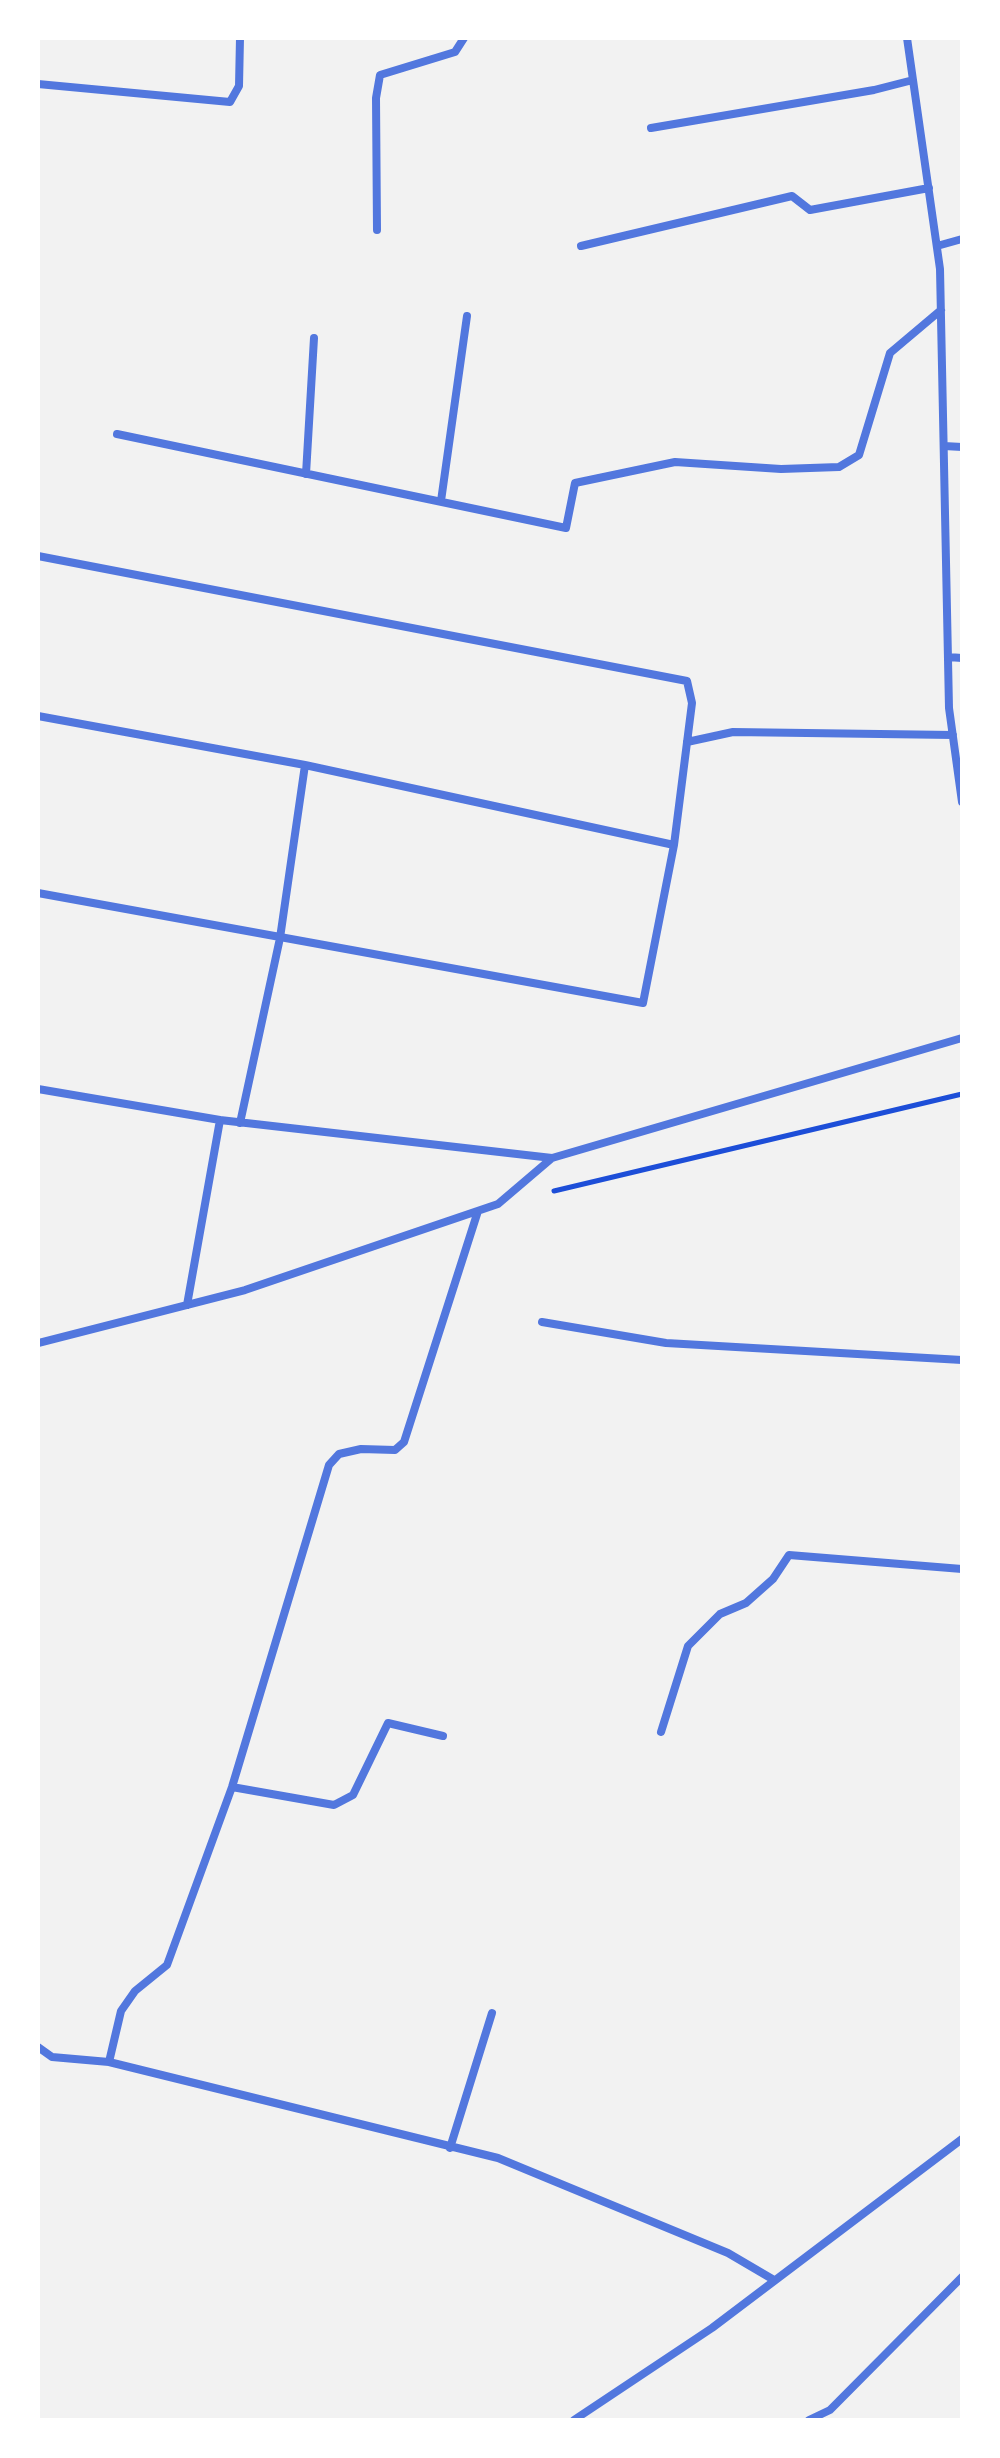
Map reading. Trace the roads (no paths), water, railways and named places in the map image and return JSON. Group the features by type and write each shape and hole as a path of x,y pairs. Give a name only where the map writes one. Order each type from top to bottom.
{"street":[{"path":"38,84 230,102 236,98 239,86 240,38"},
{"path":"377,230 376,98 380,75 455,52 464,38"},
{"path":"907,38 937,246 948,657 953,735 962,802"},
{"path":"651,128 874,90 913,80"},
{"path":"581,246 792,196 810,210 929,188"},
{"path":"937,246 962,239"},
{"path":"117,434 566,528 575,483 675,462 781,469 839,467 859,455 890,353 941,310"},
{"path":"441,501 467,316"},
{"path":"306,474 314,338"},
{"path":"944,446 962,447"},
{"path":"38,556 687,681 692,703 674,845 643,1003 38,893"},
{"path":"948,657 962,658"},
{"path":"38,716 305,765 674,845"},
{"path":"687,742 733,732 953,735"},
{"path":"240,1123 280,938 305,765"},
{"path":"38,1089 240,1123 552,1158 962,1038"},
{"path":"187,1305 220,1120"},
{"path":"38,1343 245,1290 498,1204 552,1158"},
{"path":"109,2062 121,2011 135,1991 167,1965 232,1787 329,1465 339,1454 361,1449 395,1450 404,1442 478,1211"},
{"path":"542,1322 666,1343 962,1360"},
{"path":"661,1732 688,1646 720,1614 746,1603 773,1579 789,1555 962,1569"},
{"path":"232,1787 334,1805 353,1795 388,1723 443,1736"},
{"path":"450,2148 492,2013"},
{"path":"38,2047 52,2057 109,2062 512,2164 728,2253 774,2280"},
{"path":"574,2420 712,2328 962,2139"},
{"path":"809,2420 830,2410 962,2277"}]}
